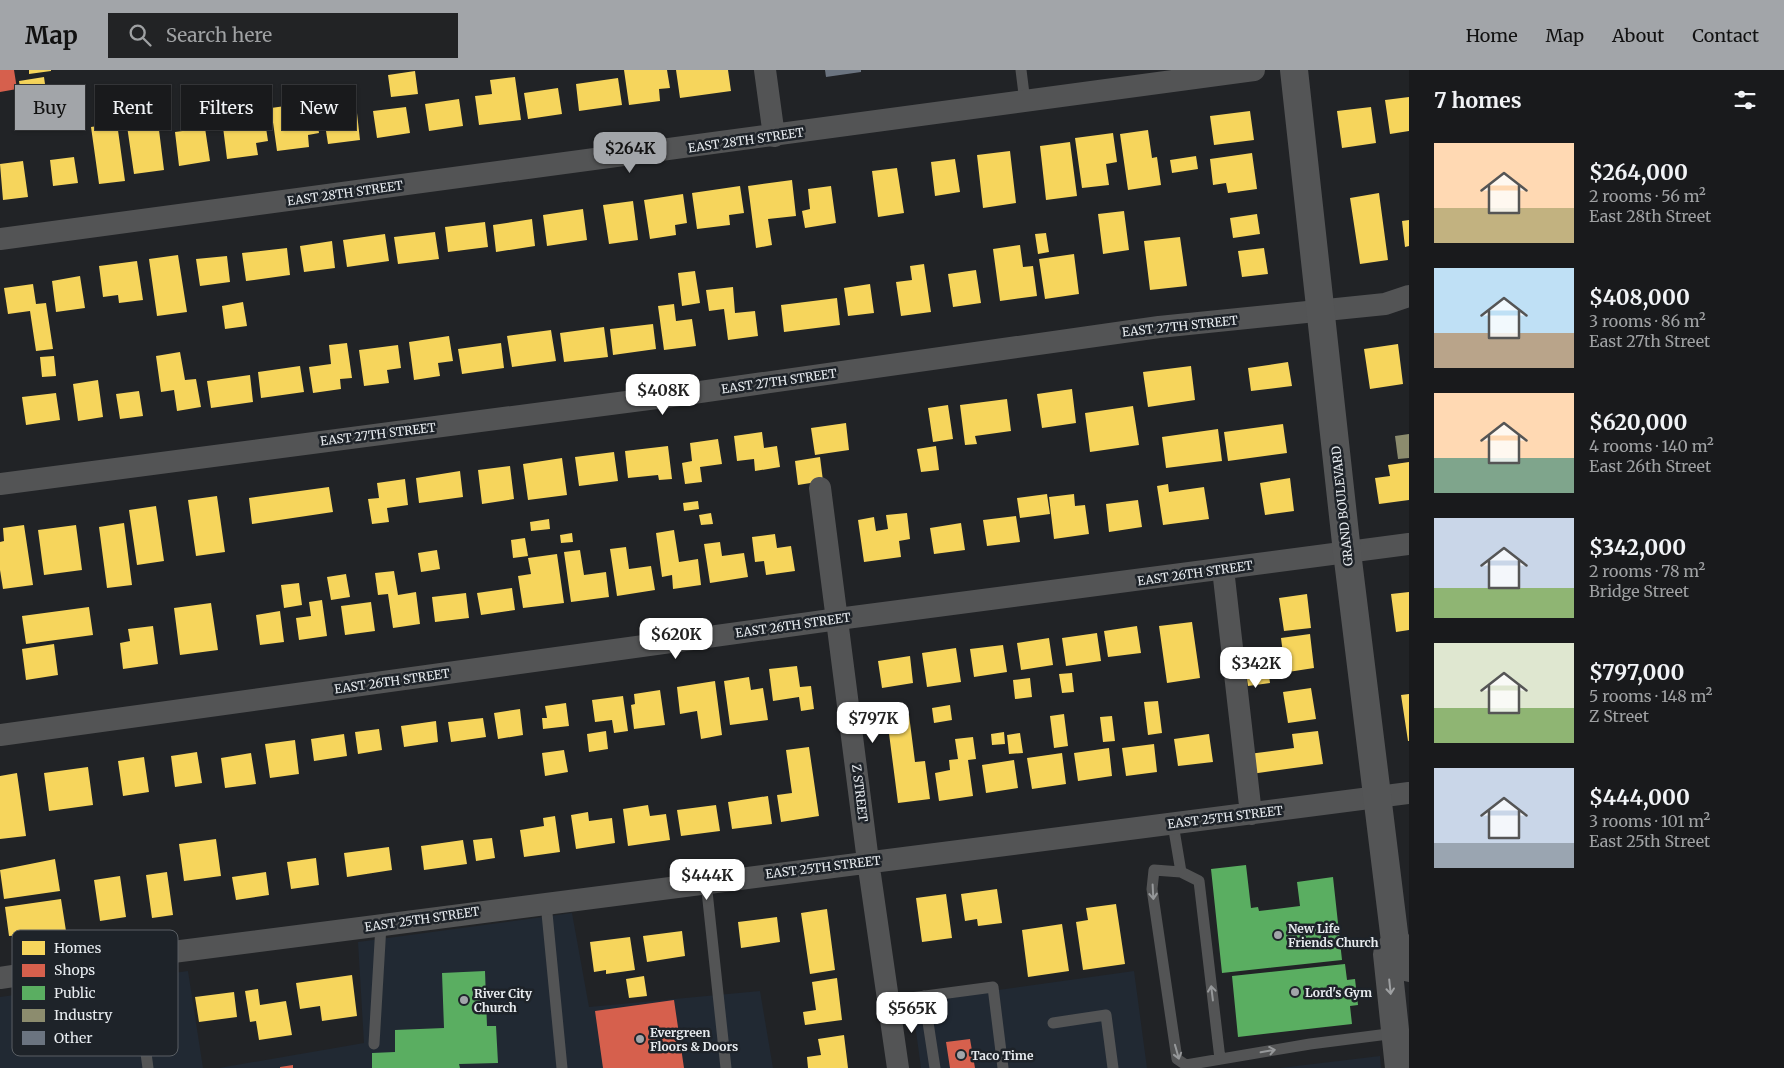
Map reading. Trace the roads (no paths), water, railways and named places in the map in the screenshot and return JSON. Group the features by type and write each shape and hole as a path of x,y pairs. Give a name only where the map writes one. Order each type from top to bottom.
{"main road":[{"name":"GRAND BOULEVARD","path":"1294,70 1347,552 1395,941 1387,954 1399,1068"},
{"name":"GRAND BOULEVARD","path":"1395,941 1407,952 1409,968"}],"street":[{"path":"765,70 774,136"},
{"name":"EAST 28TH STREET","path":"0,239 1254,70"},
{"name":"EAST 27TH STREET","path":"0,484 672,396 1160,327 1322,312 1384,304 1409,296"},
{"name":"Z STREET","path":"820,488 868,862 898,1068"},
{"name":"EAST 26TH STREET","path":"0,735 838,619 1409,544"},
{"path":"1223,569 1251,814"},
{"name":"EAST 25TH STREET","path":"178,952 706,882 1409,793"}],"lane":[{"path":"1021,70 1025,102"},
{"path":"1173,824 1181,872"},
{"path":"1220,1059 1199,881 1181,872 1154,870 1152,889 1177,1059 1186,1065 1396,1033"},
{"path":"706,882 726,1068"},
{"path":"546,903 562,1068"},
{"path":"374,1044 381,925"},
{"path":"888,1002 992,988 1003,1068"},
{"path":"924,996 934,1068"},
{"path":"1053,1023 1106,1015 1113,1068"}],"place":[{"name":"New Life Friends Church","path":"1278,935"},
{"name":"Lord's Gym","path":"1295,992"},
{"name":"River City Church","path":"464,1000"},
{"name":"Evergreen Floors & Doors","path":"640,1039"},
{"name":"Taco Time","path":"961,1055"}]}
